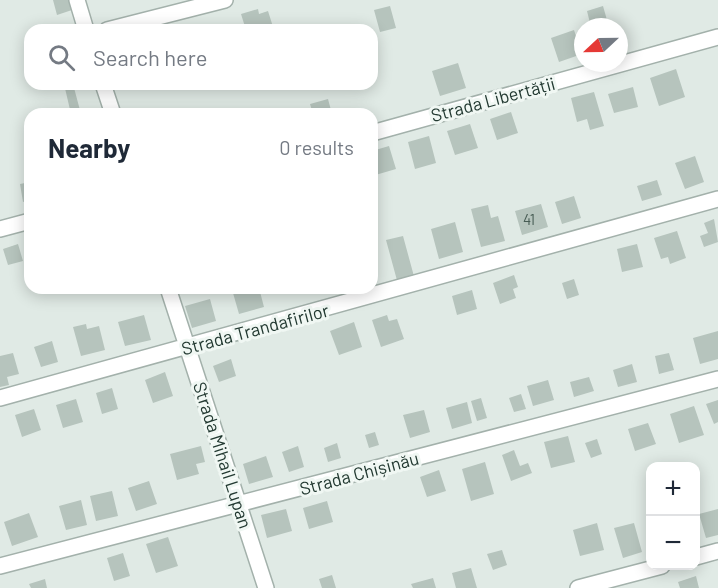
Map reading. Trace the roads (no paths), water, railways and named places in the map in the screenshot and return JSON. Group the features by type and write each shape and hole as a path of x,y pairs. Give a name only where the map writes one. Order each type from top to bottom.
{"street":[{"path":"77,0 84,24"},
{"path":"131,24 225,0"},
{"name":"Strada Libertății","path":"378,131 718,38"},
{"path":"105,90 111,108"},
{"name":"Strada Trandafirilor","path":"0,398 718,199"},
{"path":"0,229 24,223"},
{"name":"Strada Mihail Lupan","path":"170,294 266,588"},
{"name":"Strada Chișinău","path":"0,566 718,379"},
{"path":"700,556 718,551"},
{"path":"578,588 647,570"}]}
